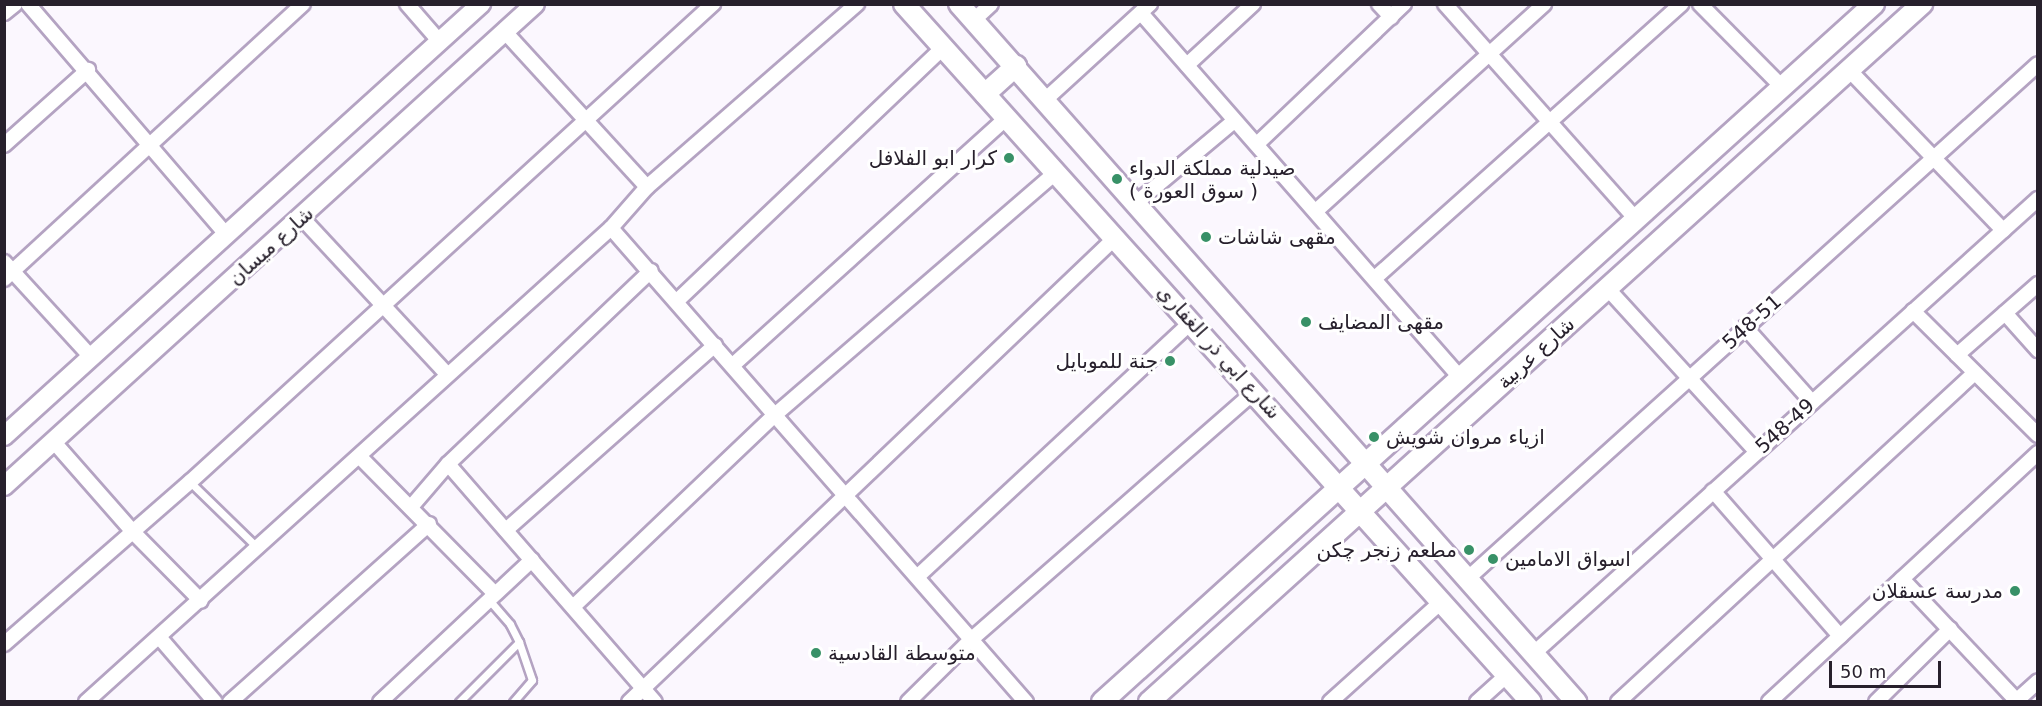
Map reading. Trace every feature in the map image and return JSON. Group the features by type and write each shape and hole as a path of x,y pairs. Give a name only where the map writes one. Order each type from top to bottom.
{"main road":[{"name":"شارع ابي ذر الغفاري","path":"904,4 1255,391 1336,490 1361,510 1531,702"},
{"name":"شارع ابي ذر الغفاري","path":"960,4 1365,463 1388,486 1466,580 1576,702"},
{"name":"شارع عربية","path":"1102,702 1874,4"},
{"name":"شارع عربية","path":"1149,702 1922,4"},
{"path":"985,94 1016,66"}],"street":[{"path":"28,4 88,70 225,233"},
{"path":"91,357 7,271 303,4"},
{"path":"407,4 440,42"},
{"name":"شارع ميسان","path":"4,436 225,233 481,4"},
{"name":"شارع ميسان","path":"4,486 536,4"},
{"path":"4,644 134,533 713,4"},
{"path":"86,702 259,549 447,374 611,228 647,187 857,4"},
{"path":"974,20 991,4"},
{"path":"1186,65 1253,4"},
{"path":"1379,4 1391,17"},
{"path":"1257,144 1404,4"},
{"path":"1445,4 1636,219"},
{"path":"1316,211 1544,4"},
{"path":"1375,278 1681,4"},
{"path":"1700,4 1782,87"},
{"path":"1046,99 1145,9 1186,65 1375,278 1460,378"},
{"path":"505,32 647,187"},
{"path":"677,300 943,48"},
{"name":"548-51","path":"1466,580 2037,64"},
{"path":"4,145 88,70"},
{"path":"1850,71 2003,230"},
{"path":"733,365 1006,117"},
{"path":"1136,203 1234,121"},
{"path":"573,607 776,414 1056,172"},
{"name":"548-49","path":"1533,654 2037,199"},
{"path":"302,218 447,374"},
{"path":"611,228 849,495 1026,702"},
{"path":"628,702 849,495 1116,237"},
{"path":"411,507 448,464 651,271"},
{"path":"1957,355 2037,284"},
{"path":"1608,289 1757,452"},
{"path":"1913,311 2037,435"},
{"path":"2005,313 2037,350"},
{"path":"918,576 1192,321"},
{"path":"1745,327 1812,402"},
{"path":"506,530 715,345"},
{"path":"1618,702 1975,372"},
{"path":"908,702 972,638 1255,391"},
{"path":"54,442 134,533 201,601"},
{"path":"1769,702 2037,453"},
{"path":"360,457 429,524 492,597"},
{"path":"448,464 655,702"},
{"path":"1713,491 1839,636"},
{"path":"230,702 429,524"},
{"path":"380,702 532,560"},
{"path":"1902,579 2015,701 2037,681"},
{"path":"1330,702 1441,602"},
{"path":"1876,702 1950,629"},
{"path":"160,638 215,702"},
{"path":"1477,702 1507,675"}],"lane":[{"path":"190,482 259,549"},
{"path":"492,597 519,642 532,680 513,702"},
{"path":"459,702 519,642"}],"place":[{"name":"كرار ابو الفلافل","path":"1009,158"},
{"name":"صيدلية مملكة الدواء ( سوق العورة )","path":"1117,179"},
{"name":"مقهى شاشات","path":"1206,237"},
{"name":"مقهى المضايف","path":"1306,322"},
{"name":"جنة للموبايل","path":"1170,361"},
{"name":"ازياء مروان شويش","path":"1374,437"},
{"name":"مطعم زنجر چكن","path":"1469,550"},
{"name":"اسواق الامامين","path":"1493,559"},
{"name":"مدرسة عسقلان","path":"2015,591"},
{"name":"متوسطة القادسية","path":"816,653"}]}
